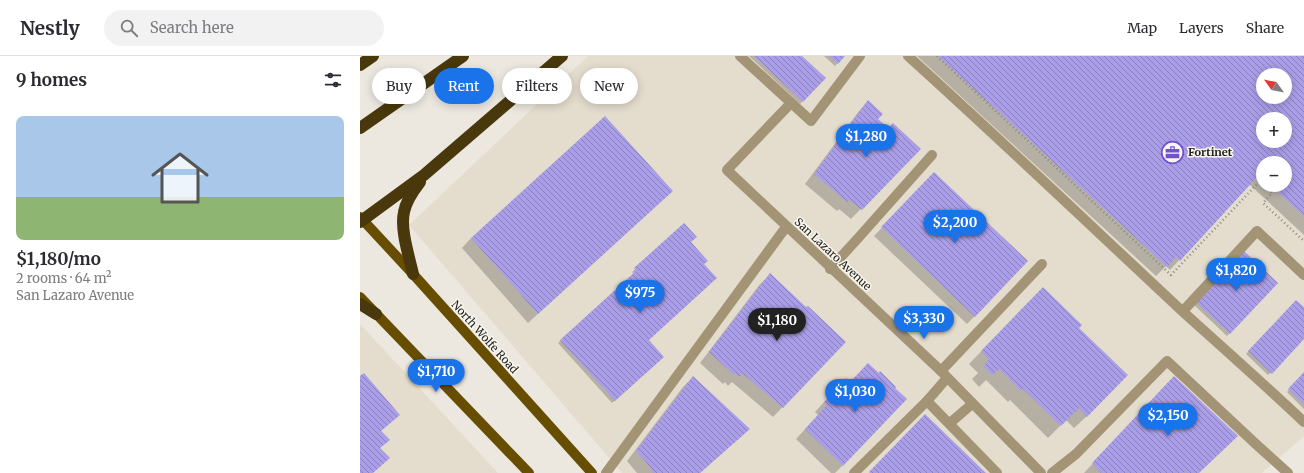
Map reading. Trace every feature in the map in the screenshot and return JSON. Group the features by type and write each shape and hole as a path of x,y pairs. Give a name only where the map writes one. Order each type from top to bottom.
{"highway":[{"path":"360,65 373,56"},
{"path":"360,128 464,56"},
{"path":"361,220 424,175 562,56"},
{"path":"413,274 403,229 404,212 410,196 424,175"},
{"path":"360,304 376,314"}],"main road":[{"name":"North Wolfe Road","path":"361,220 413,274 592,473"},
{"path":"360,297 529,473"}],"street":[{"path":"740,56 811,121 860,56"},
{"path":"908,56 1000,139 1183,311 1304,422"},
{"name":"San Lazaro Avenue","path":"791,103 727,170 830,269 944,375 1042,473"},
{"path":"830,269 932,155"},
{"path":"606,473 786,227"},
{"path":"1183,311 1256,231 1304,275"},
{"path":"854,473 927,401 944,375 1042,264"},
{"path":"1052,473 1076,454 1167,361 1288,473"},
{"path":"927,401 997,473"},
{"path":"950,423 972,404"}],"path":[{"path":"936,56 1170,275 1259,182 1272,193 1264,203 1304,241"}],"shaded area":[{"path":"588,56 1304,56 1304,436 1262,473 622,473 409,225 537,104 572,104 572,71"},
{"path":"360,324 498,473 360,473"}],"building":[{"path":"754,56 802,56 826,78 803,102"},
{"path":"829,56 845,56 838,64"},
{"name":"Fortinet","path":"938,56 1304,56 1304,216 1278,192 1292,192 1292,156 1256,156 1256,178 1180,261 1176,257 1167,267"},
{"path":"868,100 883,114 878,119 888,128 893,123 921,149 862,210 850,200 847,202 814,174"},
{"path":"605,116 673,191 538,314 471,238"},
{"path":"934,172 1028,261 975,317 881,227"},
{"path":"684,223 697,237 691,242 708,261 704,264 717,278 649,340 664,357 615,401 560,340 636,271 634,268"},
{"path":"1243,250 1278,283 1230,334 1195,301"},
{"path":"770,273 846,342 783,408 742,373 739,377 735,373 734,375 709,352"},
{"path":"1043,287 1082,325 1079,328 1128,375 1087,417 1079,408 1061,426 1023,389 1021,391 999,369 992,375 983,366 989,360 981,351"},
{"path":"1296,300 1304,307 1304,339 1272,374 1248,351"},
{"path":"868,363 879,373 880,371 907,399 843,466 805,429 827,405 824,402 846,378 850,382"},
{"path":"1304,372 1304,404 1288,389"},
{"path":"364,373 400,415 381,431 390,440 380,448 390,458 373,473 360,473 360,376"},
{"path":"693,376 750,429 700,473 653,473 651,470 652,469 636,451"},
{"path":"1174,376 1238,436 1199,473 1101,473 1092,463"},
{"path":"925,414 986,473 870,473 869,472"}],"place":[{"name":"Fortinet","path":"1173,152"}]}
